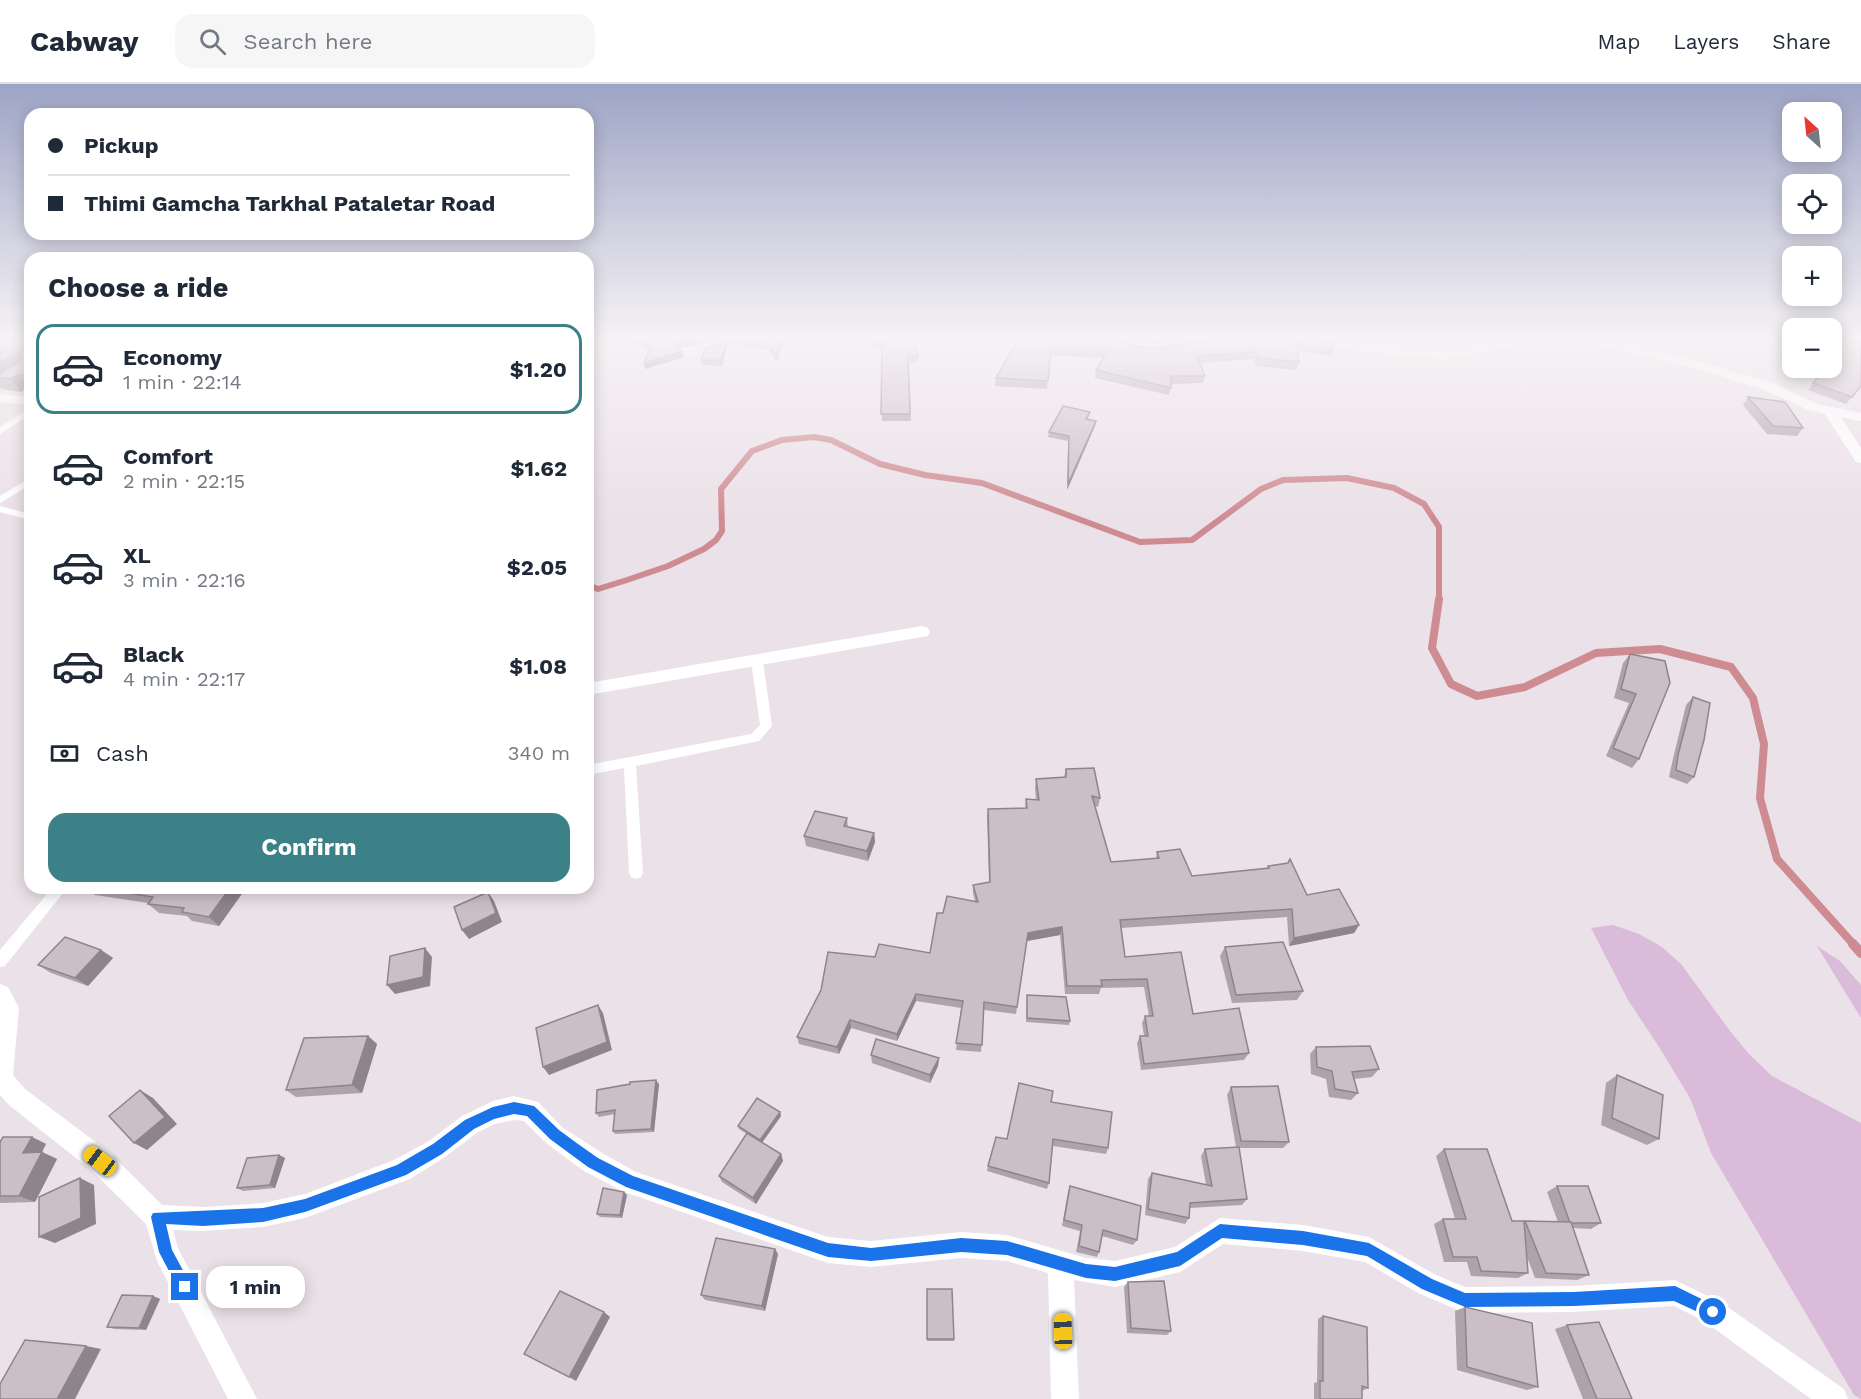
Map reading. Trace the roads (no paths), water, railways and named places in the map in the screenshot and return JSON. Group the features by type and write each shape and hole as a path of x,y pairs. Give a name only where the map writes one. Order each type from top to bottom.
{"street":[{"path":"1792,397 1813,407 1861,417"},
{"path":"0,398 24,400"},
{"path":"1831,412 1861,459"},
{"path":"594,688 757,661 850,642 922,632"},
{"path":"0,994 8,1008 1,1065 2,1080 17,1097 100,1161 157,1217 166,1252 243,1399"},
{"path":"157,1217 203,1219 263,1215 305,1206 401,1170 437,1149 470,1124 493,1113 514,1108 530,1110 554,1135 583,1155 631,1182 828,1250 871,1254 961,1245 1007,1248 1086,1271 1115,1274 1180,1259 1220,1231 1303,1238 1369,1250 1427,1284 1465,1300 1574,1299 1675,1293 1713,1312 1834,1399"},
{"path":"1060,1263 1065,1399"}],"lane":[{"path":"0,430 24,415"},
{"path":"0,500 24,485"},
{"path":"0,509 24,515"},
{"path":"594,769 755,738 766,726 757,661"},
{"path":"630,762 636,873"},
{"path":"0,961 55,894"}],"waterway":[{"path":"594,587 598,589 668,566 704,549 716,540 722,531 721,489 752,451 782,440 814,437 831,440 880,464 925,475 982,483 1140,542 1192,540 1261,489 1283,480 1347,478 1394,488 1424,504 1439,527 1439,599"},
{"path":"1439,599 1432,648 1451,684 1477,696 1525,687 1596,653 1660,649 1731,667 1753,698 1764,744 1760,798 1777,859 1855,946"},
{"path":"1853,944 1861,953"}]}
